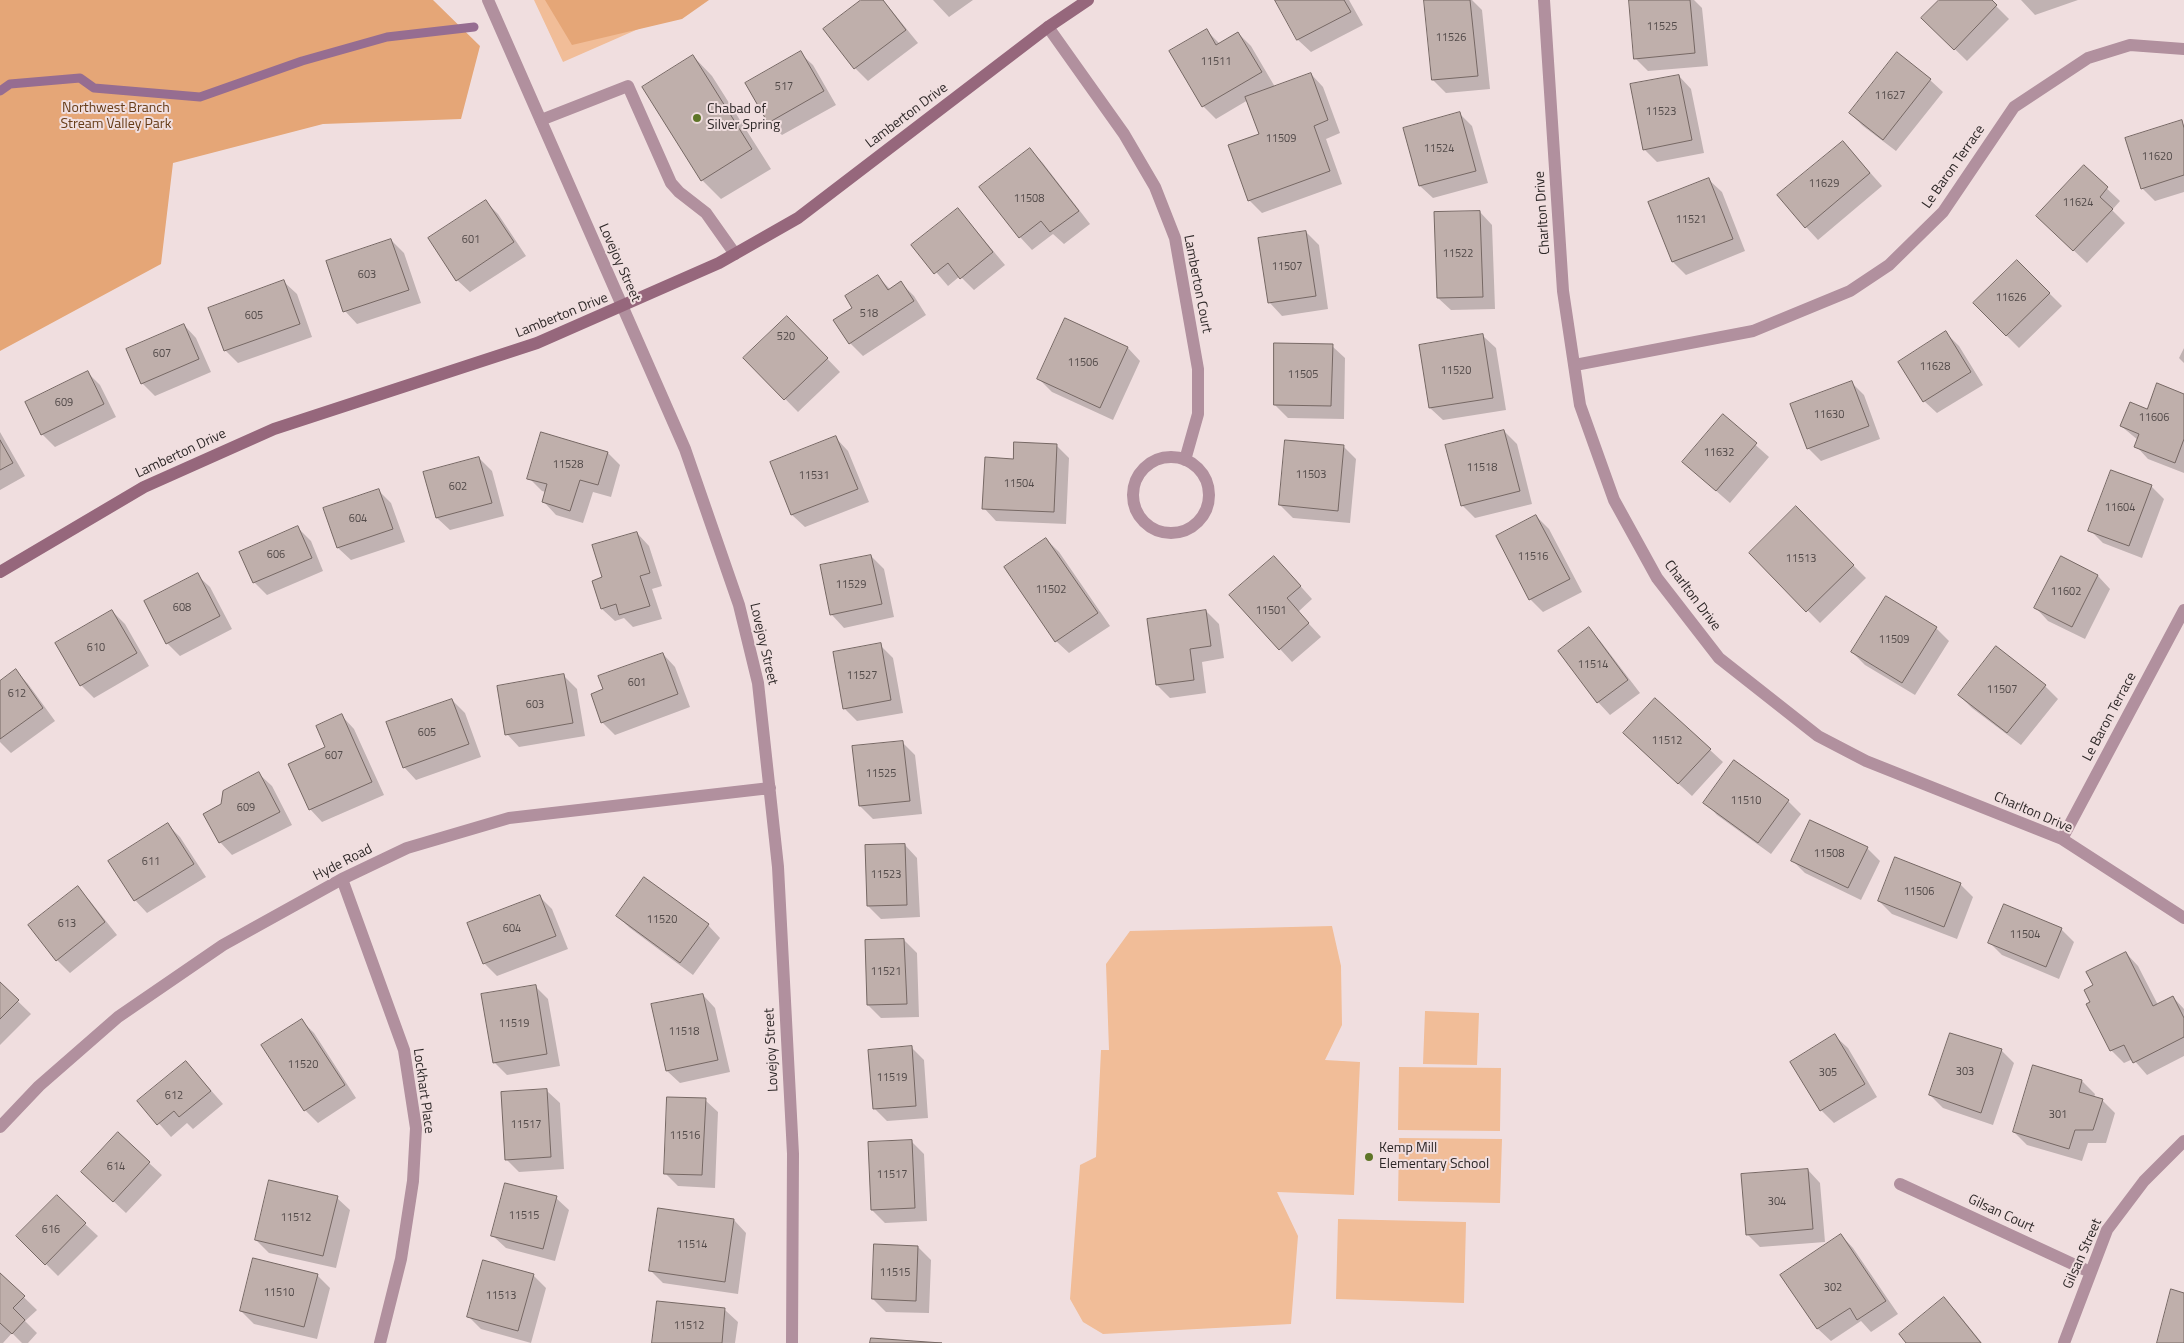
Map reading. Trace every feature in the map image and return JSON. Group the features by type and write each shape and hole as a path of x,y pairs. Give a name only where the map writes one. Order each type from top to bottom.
{"street":[{"name":"Lovejoy Street","path":"488,0 685,449 739,605 758,683 778,867 792,1154 792,1343"},
{"name":"Lamberton Drive","path":"0,572 144,487 274,429 537,343 622,307 735,254 798,218 1048,27 1088,0"},
{"name":"Charlton Drive","path":"1544,0 1563,290 1580,405 1614,500 1657,578 1719,658 1826,740 1866,761 2062,839 2184,918"},
{"name":"Lamberton Court","path":"1048,27 1124,134 1155,187 1175,238 1198,369 1198,414 1185,460"},
{"name":"Le Baron Terrace","path":"1575,365 1753,330 1850,290 1889,265 1943,212 2014,107 2088,58 2130,45 2184,49"},
{"path":"541,120 628,86 671,183 678,192 706,213 735,254"},
{"path":"1173,457 1185,460 1196,466 1204,476 1208,489 1206,508 1196,524 1186,531 1173,534 1160,532 1148,526 1139,517 1134,506 1132,494 1135,482 1140,472 1150,463 1173,457"},
{"name":"Le Baron Terrace","path":"2062,839 2184,610"},
{"name":"Hyde Road","path":"0,1126 39,1086 118,1017 223,945 342,879 407,848 509,818 770,788"},
{"name":"Lockhart Place","path":"342,879 404,1050 416,1128 413,1181 401,1259 380,1343"},
{"name":"Gilsan Street","path":"2064,1343 2107,1230 2144,1181 2184,1141"},
{"name":"Gilsan Court","path":"1900,1184 2090,1272"}],"shaded area":[{"path":"534,0 695,0 684,9 563,62"},
{"path":"1332,926 1341,966 1342,1025 1325,1060 1360,1062 1354,1195 1277,1192 1298,1236 1291,1324 1103,1334 1083,1322 1070,1299 1080,1165 1096,1157 1101,1050 1109,1050 1106,964 1130,931"},
{"path":"1425,1011 1479,1013 1477,1065 1423,1064"},
{"path":"1399,1067 1501,1068 1500,1131 1398,1130"},
{"path":"1399,1138 1502,1139 1500,1203 1398,1201"},
{"path":"1338,1219 1466,1222 1464,1303 1336,1299"}],"green space":[{"name":"Northwest Branch Stream Valley Park","path":"0,0 433,0 480,46 461,119 323,124 173,163 161,264 0,351"},
{"path":"545,0 709,0 682,19 572,45"}],"building":[{"path":"861,0 883,0 906,30 854,69 823,29"},
{"path":"1275,0 1344,0 1351,12 1297,40"},
{"path":"1424,0 1470,0 1478,76 1432,80"},
{"path":"1629,0 1690,0 1695,53 1634,59"},
{"path":"1939,0 1992,0 1997,5 1954,50 1921,18"},
{"path":"1207,29 1216,45 1238,32 1262,72 1202,107 1169,51"},
{"path":"801,51 824,91 768,123 745,83"},
{"path":"1897,52 1931,79 1883,140 1849,113"},
{"name":"Chabad of Silver Spring","path":"693,55 752,149 701,181 642,87"},
{"path":"1311,73 1328,120 1314,126 1330,171 1248,201 1228,145 1259,134 1245,97"},
{"path":"1679,75 1692,140 1643,150 1630,84"},
{"path":"1460,112 1476,171 1419,186 1403,128"},
{"path":"2182,120 2184,128 2184,175 2141,189 2125,138"},
{"path":"1843,141 1870,173 1805,228 1777,195"},
{"path":"1030,148 1079,211 1050,232 1041,221 1019,238 979,187"},
{"path":"2084,165 2108,187 2100,197 2113,209 2073,251 2036,216"},
{"path":"1709,178 1733,239 1672,262 1648,202"},
{"path":"486,200 514,242 456,281 428,238"},
{"path":"958,208 993,252 960,279 948,263 934,274 911,245"},
{"path":"1480,211 1483,297 1437,298 1434,212"},
{"path":"1306,231 1316,296 1268,303 1258,238"},
{"path":"391,239 409,290 343,312 326,261"},
{"path":"2017,260 2050,293 2006,336 1973,303"},
{"path":"878,275 888,290 901,281 914,301 849,344 833,320 852,308 845,296"},
{"path":"284,280 300,324 224,351 208,308"},
{"path":"787,316 828,358 784,400 743,358"},
{"path":"1065,318 1128,347 1100,408 1037,379"},
{"path":"184,324 199,359 141,384 126,349"},
{"path":"1946,331 1971,372 1923,402 1898,362"},
{"path":"1483,334 1493,398 1429,408 1419,345"},
{"path":"1274,343 1333,344 1331,406 1274,405"},
{"path":"88,371 104,404 41,435 25,402"},
{"path":"1852,381 1869,426 1807,449 1790,404"},
{"path":"2157,383 2184,394 2184,439 2175,463 2134,447 2139,434 2120,426 2130,402 2147,409"},
{"path":"1723,414 1757,443 1716,491 1682,462"},
{"path":"1504,430 1520,491 1461,506 1445,445"},
{"path":"541,432 608,452 598,485 580,480 570,511 542,502 547,484 527,479"},
{"path":"836,436 858,489 791,515 770,462"},
{"path":"0,440 13,463 0,470"},
{"path":"1285,440 1344,445 1338,511 1279,505"},
{"path":"1014,442 1057,444 1054,512 982,509 985,457 1013,459"},
{"path":"479,457 492,503 436,518 423,472"},
{"path":"2111,470 2152,485 2129,546 2088,531"},
{"path":"379,489 393,529 337,548 323,508"},
{"path":"1796,506 1854,565 1806,612 1749,553"},
{"path":"1536,515 1570,579 1529,600 1496,536"},
{"path":"298,526 312,558 253,583 239,552"},
{"path":"637,532 650,573 640,576 650,606 619,615 616,604 601,609 592,581 602,577 592,545"},
{"path":"1046,538 1098,613 1055,642 1004,567"},
{"path":"871,555 882,604 830,615 820,565"},
{"path":"1274,556 1301,586 1287,598 1309,623 1279,650 1229,595"},
{"path":"2061,556 2098,575 2072,627 2034,608"},
{"path":"198,573 220,616 166,644 144,601"},
{"path":"1886,596 1937,627 1902,683 1851,652"},
{"path":"112,610 137,653 80,686 55,643"},
{"path":"1206,610 1211,646 1190,649 1194,680 1156,685 1147,619"},
{"path":"1589,627 1628,680 1597,703 1558,651"},
{"path":"881,643 891,700 843,709 833,652"},
{"path":"1996,646 2046,685 2007,733 1958,695"},
{"path":"663,653 678,694 601,723 591,694 603,689 598,676"},
{"path":"16,669 43,708 0,739 0,681"},
{"path":"564,674 573,723 505,735 497,686"},
{"path":"1655,698 1711,749 1678,784 1623,733"},
{"path":"452,699 469,744 403,768 386,722"},
{"path":"342,714 372,782 309,810 288,764 325,747 316,726"},
{"path":"903,741 910,801 859,806 852,746"},
{"path":"1734,760 1789,800 1758,843 1703,803"},
{"path":"259,772 280,812 219,843 203,814 221,804 223,791"},
{"path":"1810,820 1868,847 1848,888 1791,861"},
{"path":"168,823 194,864 134,901 108,861"},
{"path":"905,844 907,905 867,906 865,845"},
{"path":"1895,857 1961,883 1944,927 1878,901"},
{"path":"644,877 709,924 680,963 616,916"},
{"path":"78,886 105,922 56,961 28,925"},
{"path":"540,895 556,936 483,964 467,923"},
{"path":"2004,904 2062,928 2046,967 1988,943"},
{"path":"904,939 907,1004 867,1005 865,940"},
{"path":"2126,952 2153,1006 2173,996 2184,1018 2184,1037 2133,1063 2124,1045 2110,1051 2086,1004 2090,1002 2084,990 2093,985 2086,972"},
{"path":"0,982 19,1000 0,1019"},
{"path":"536,985 547,1054 493,1063 481,994"},
{"path":"703,994 718,1060 666,1071 651,1004"},
{"path":"302,1019 345,1085 304,1111 261,1045"},
{"path":"1950,1033 2002,1049 1981,1113 1929,1095"},
{"path":"1835,1034 1865,1084 1820,1111 1790,1062"},
{"path":"912,1046 916,1106 873,1109 868,1050"},
{"path":"186,1061 211,1091 179,1117 174,1111 157,1125 137,1101"},
{"path":"2033,1065 2082,1080 2079,1092 2103,1099 2093,1130 2075,1130 2069,1149 2013,1132"},
{"path":"547,1089 551,1157 505,1160 501,1092"},
{"path":"667,1097 706,1098 702,1175 664,1174"},
{"path":"118,1132 150,1162 113,1202 81,1172"},
{"path":"912,1140 915,1208 871,1210 868,1142"},
{"path":"1808,1169 1813,1229 1746,1235 1741,1174"},
{"path":"269,1180 338,1196 323,1256 255,1240"},
{"path":"505,1183 557,1196 543,1249 491,1236"},
{"path":"57,1195 86,1223 45,1265 16,1236"},
{"path":"658,1208 734,1219 725,1282 649,1271"},
{"path":"1841,1234 1886,1301 1857,1320 1850,1308 1817,1329 1780,1275"},
{"path":"874,1244 918,1246 916,1301 872,1299"},
{"path":"253,1258 318,1274 304,1327 240,1311"},
{"path":"483,1260 534,1274 518,1331 467,1317"},
{"path":"0,1273 25,1296 13,1308 25,1320 12,1334 0,1323"},
{"path":"2171,1289 2184,1293 2184,1343 2157,1343"},
{"path":"1944,1297 1981,1343 1906,1343 1899,1334"},
{"path":"657,1301 725,1308 722,1343 652,1343"},
{"path":"871,1338 942,1343 870,1343"}],"waterway":[{"path":"0,91 10,84 80,78 94,88 200,97 302,61 387,37 474,27"}],"place":[{"name":"Chabad of Silver Spring","path":"697,118"},
{"name":"Kemp Mill Elementary School","path":"1369,1157"}]}
